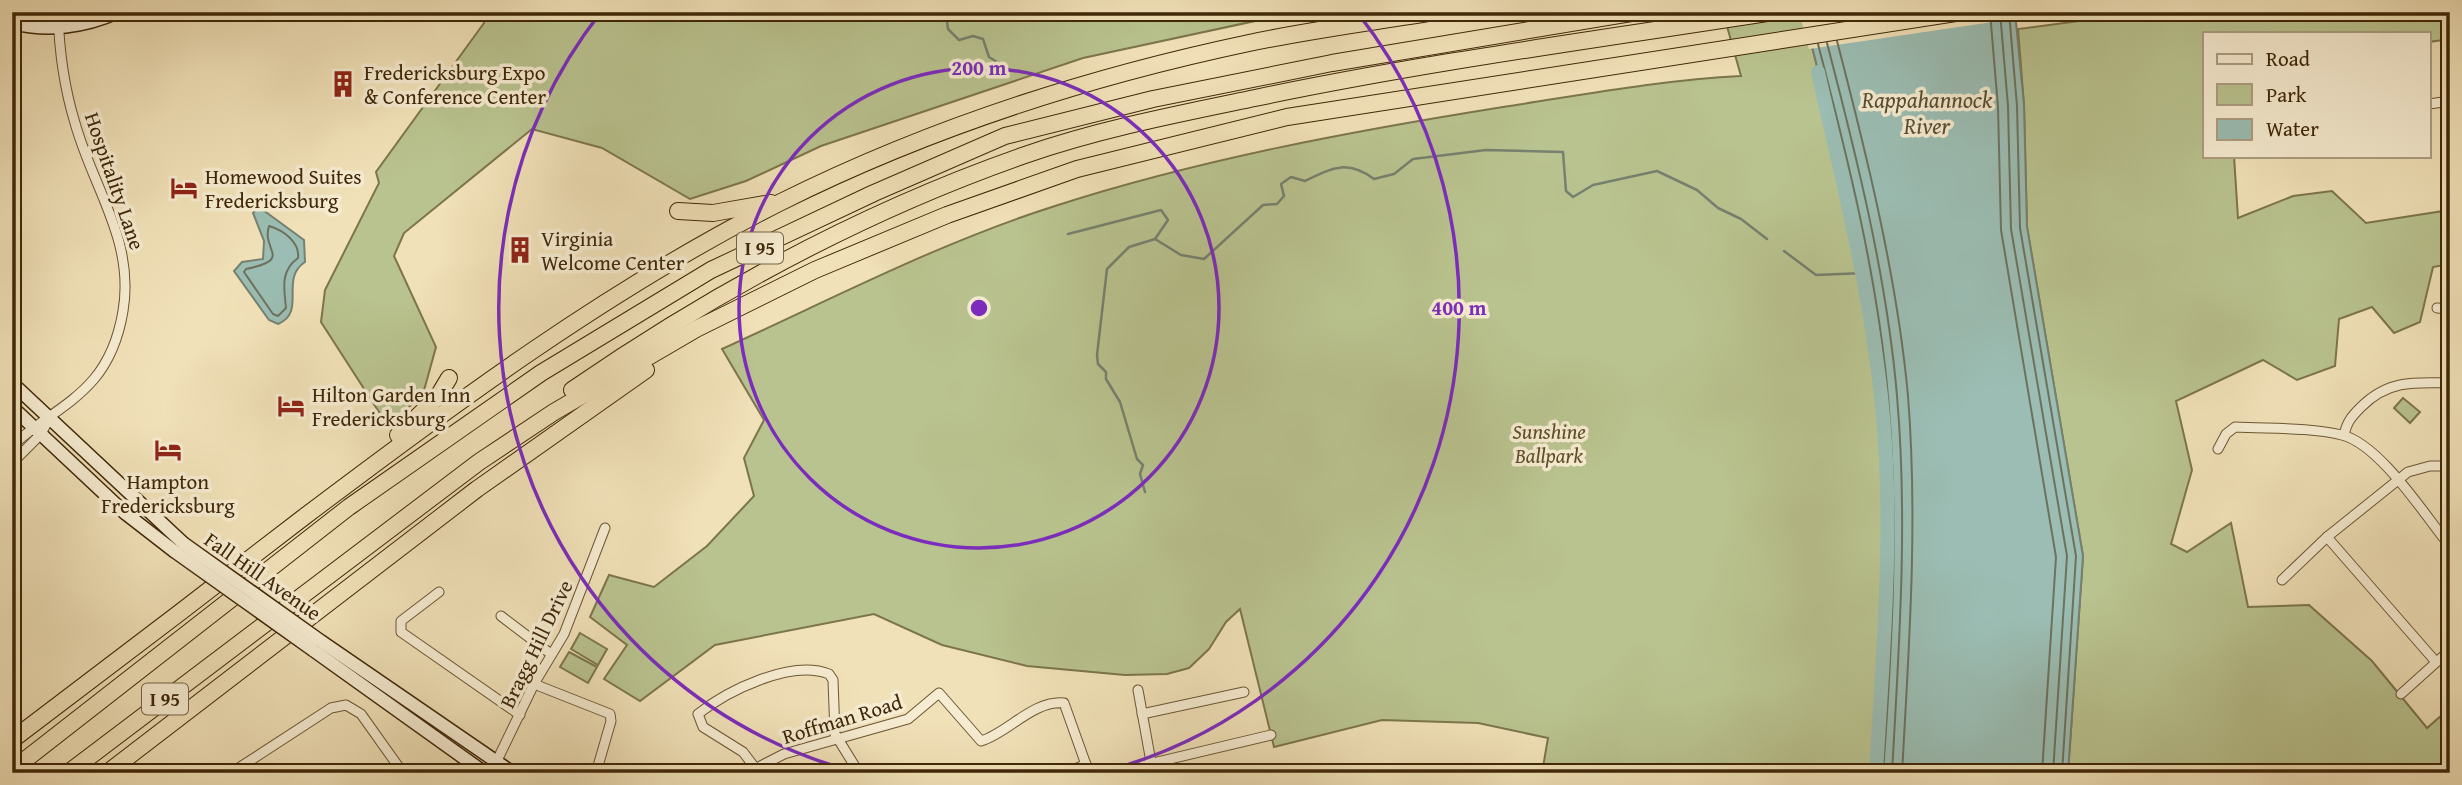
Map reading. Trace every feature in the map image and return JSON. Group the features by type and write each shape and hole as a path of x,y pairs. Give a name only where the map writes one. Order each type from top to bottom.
{"highway":[{"name":"I 95","path":"12,740 378,461 542,341 641,280 780,202 871,161 1061,90 1134,69 1252,42 1434,12"},
{"name":"I 95","path":"12,770 349,507 541,373 712,271 874,193 1005,136 1153,99 1332,63 1637,12"},
{"name":"I 95","path":"68,773 479,462 520,427 673,323 846,228 1025,155 1128,124 1339,80 1773,12"},
{"name":"I 95","path":"479,462 554,412 696,329 749,302 815,270 947,215 1077,169 1287,117 1962,12"},
{"path":"678,211 713,213 780,202"},
{"path":"107,773 477,489 621,386 749,302"},
{"path":"378,461 390,442 437,398 449,378"}],"main road":[{"path":"12,23 58,27 84,23 118,12"},
{"name":"Fall Hill Avenue","path":"12,383 178,547"},
{"name":"Fall Hill Avenue","path":"12,407 125,513 178,547 494,768 513,773"},
{"name":"Fall Hill Avenue","path":"318,646 485,773"}],"street":[{"name":"Hospitality Lane","path":"37,430 79,395 108,359 121,328 128,287 121,240 75,125 58,27 58,12"},
{"path":"2430,104 2450,101"},
{"path":"2437,309 2450,309"},
{"path":"2344,435 2347,422 2373,395 2388,387 2404,382 2450,383"},
{"path":"2218,449 2226,434 2235,427 2344,435 2356,440 2397,480 2450,546"},
{"path":"12,446 37,430"},
{"path":"12,463 37,430"},
{"path":"2282,580 2327,537 2397,480 2419,469 2450,466"},
{"name":"Bragg Hill Drive","path":"494,768 534,684 579,603 605,528"},
{"path":"2327,537 2435,662"},
{"path":"439,592 401,621 401,632 520,715"},
{"path":"500,616 551,654"},
{"path":"2401,694 2450,650"},
{"path":"754,771 743,752 703,727 697,717 739,687 789,673 816,671 829,674 835,691 836,739 859,773"},
{"path":"534,684 610,714 611,721 596,773"},
{"path":"1138,690 1153,773"},
{"path":"1142,714 1244,692"},
{"name":"Roffman Road","path":"754,771 784,754 908,719 936,695 943,695 974,736 981,741 1023,717 1054,703 1064,703 1088,768"},
{"path":"233,772 331,708 346,705 360,714 403,773"},
{"path":"1111,773 1271,735"},
{"path":"1066,773 1088,768"}],"green space":[{"path":"485,12 1297,12 1083,58 821,146 746,181 690,199 602,148 532,129 404,233 394,256 436,347 423,394 388,426 321,322 325,290 379,183 376,172 484,23"},
{"name":"Sunshine Ballpark","path":"1723,12 1803,12 1839,155 1859,251 1881,397 1887,491 1886,585 1876,773 1542,773 1548,738 1478,723 1382,720 1274,747 1240,609 1226,622 1209,649 1189,668 1167,674 1125,675 1027,666 942,645 874,614 715,645 640,701 604,679 627,645 590,617 609,575 654,587 707,546 754,496 744,458 764,420 722,349 970,236 1110,189 1221,160 1334,136 1651,84 1741,76"},
{"path":"2147,12 2450,12 2450,39 2430,42 2430,32 2203,32 2203,158 2234,158 2238,218 2293,196 2332,191 2366,223 2450,210 2450,264 2433,267 2420,322 2394,333 2372,307 2339,319 2335,366 2297,380 2263,360 2176,401 2192,470 2171,544 2187,552 2231,523 2248,607 2309,605 2372,661 2427,728 2450,708 2450,773 2068,773 2083,556 2027,227 2024,105 2018,29"},
{"path":"2403,398 2420,412 2410,423 2394,408"},
{"path":"580,633 607,649 598,665 571,649"},
{"path":"569,652 597,667 588,683 560,667"}],"water":[{"name":"Rappahannock River","path":"1803,12 2015,12 2024,105 2027,227 2083,556 2068,773 1876,773 1887,538 1881,397 1859,251 1839,155"},
{"path":"259,207 304,240 305,262 294,277 291,312 278,324 269,320 234,271 242,262 263,259 264,241 253,213"}],"pier":[{"path":"1799,12 2019,12 2020,18 1809,49"}],"waterway":[{"path":"946,12 948,29 959,40 973,36 983,39 989,57 1010,70"},
{"path":"1818,72 1862,273 1876,355 1885,443 1886,584 1876,773"},
{"path":"1068,234 1161,210 1168,220 1155,239 1181,255 1204,259 1263,205 1277,204 1284,196 1281,184 1291,177 1305,181 1323,172 1347,167 1374,179 1394,174 1413,159 1486,150 1563,152 1566,191 1573,197 1593,185 1657,171 1697,190 1718,208 1741,219 1767,239"},
{"path":"1145,492 1140,474 1143,465 1137,459 1120,402 1106,379 1106,372 1098,364 1097,355 1107,269 1129,247 1155,239"},
{"path":"1784,251 1816,275 1864,273"}],"place":[{"name":"Fredericksburg Expo & Conference Center","path":"343,84"},
{"name":"Homewood Suites Fredericksburg","path":"184,188"},
{"name":"Virginia Welcome Center","path":"520,250"},
{"name":"Hilton Garden Inn Fredericksburg","path":"291,406"},
{"name":"Hampton Fredericksburg","path":"168,450"}]}
